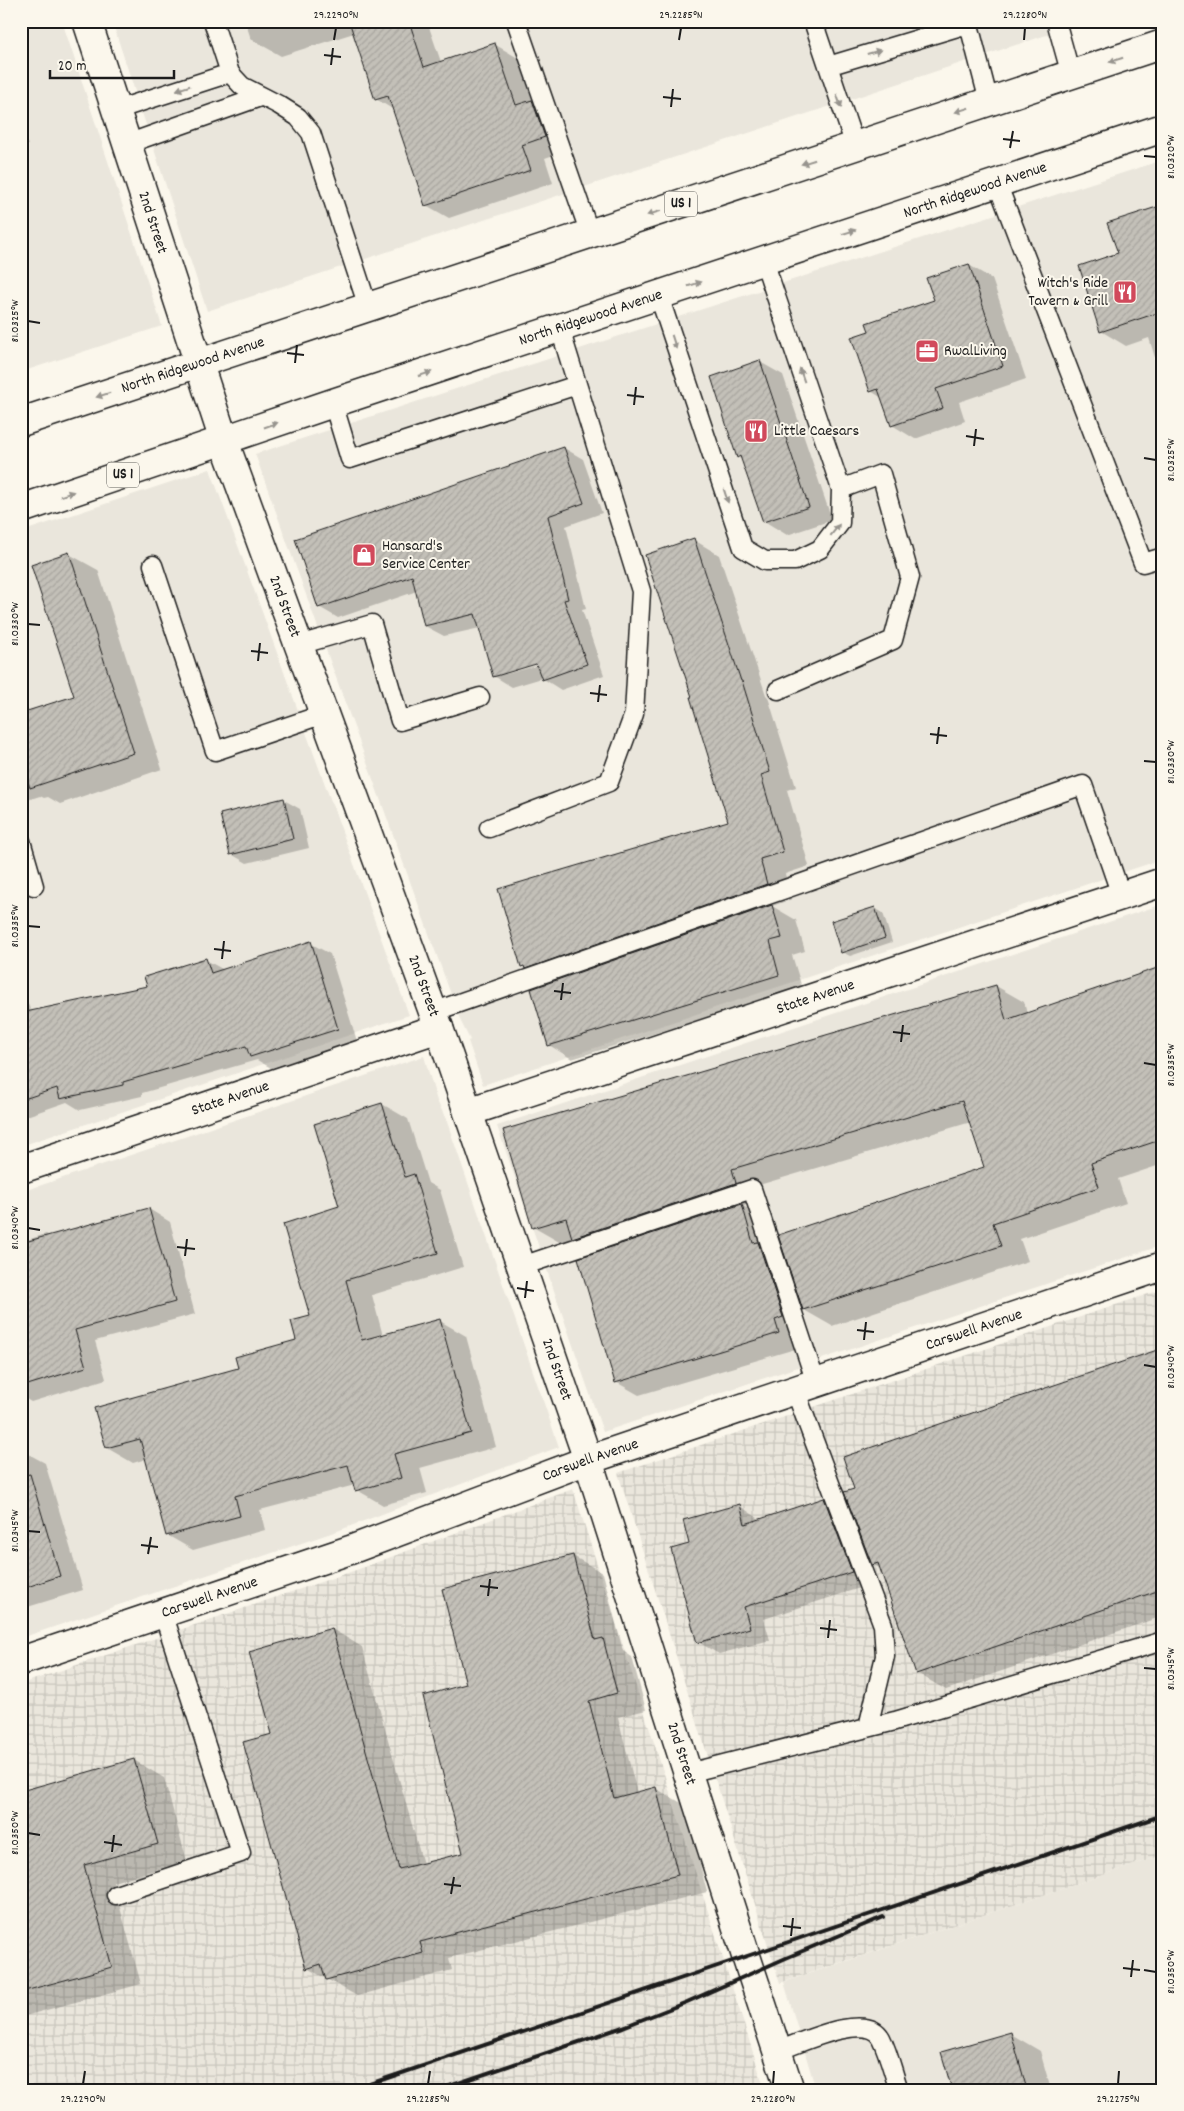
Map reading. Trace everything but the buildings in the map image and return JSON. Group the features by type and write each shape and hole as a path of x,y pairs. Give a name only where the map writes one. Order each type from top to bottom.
{"street":[{"name":"2nd Street","path":"87,21 224,441 436,1020 588,1460 790,2090"},
{"name":"North Ridgewood Avenue","path":"21,422 1163,44"},
{"name":"North Ridgewood Avenue","path":"21,509 1163,128"},
{"name":"State Avenue","path":"468,1112 1163,882"},
{"name":"State Avenue","path":"21,1169 436,1020"},
{"name":"Carswell Avenue","path":"21,1661 350,1550 588,1460 1163,1266"}],"lane":[{"path":"213,21 230,73 242,86 298,117 311,134 368,307"},
{"path":"516,21 590,234"},
{"path":"813,21 855,146"},
{"path":"1056,21 1070,75"},
{"path":"828,66 968,23 989,102"},
{"path":"116,110 230,73"},
{"path":"127,144 260,97"},
{"path":"997,183 1143,563 1163,557"},
{"path":"659,296 743,548 765,561 795,561 820,549 840,523 841,489 764,261"},
{"path":"488,828 609,782 634,714 641,591 560,329"},
{"path":"333,404 350,459 577,385"},
{"path":"778,690 893,640 910,576 881,474 841,489"},
{"path":"153,565 215,751 324,714"},
{"path":"299,646 372,624 400,721 480,697"},
{"path":"436,1020 1083,785 1122,895"},
{"path":"21,841 34,886"},
{"path":"522,1266 752,1189 806,1386 883,1625 885,1656 868,1727"},
{"path":"116,1895 241,1853 163,1613"},
{"path":"688,1773 868,1727 1163,1641"},
{"path":"778,2051 847,2028 865,2027 875,2030 881,2038 899,2090"}],"shaded area":[{"path":"21,21 62,21 162,326 21,372"},
{"path":"112,21 1089,21 207,311"},
{"path":"1163,160 1163,859 483,1085 468,1041 470,1040 461,1022 255,454"},
{"path":"210,469 409,1015 21,1146 21,532"},
{"path":"1163,904 1163,1245 603,1432 497,1126"},
{"path":"424,1056 437,1101 446,1119 559,1447 340,1530 21,1638 21,1192"},
{"path":"1163,1289 1163,1855 780,1983 618,1473"},
{"path":"573,1489 765,2090 21,2090 21,1684 359,1569"},
{"path":"1163,1855 1163,2090 816,2090 784,1982"}],"railway":[{"path":"352,2090 1163,1815"},
{"path":"438,2090 623,2027 687,2002 883,1917"}],"place":[{"name":"Witch's Ride Tavern & Grill","path":"1125,292"},
{"name":"RwalLiving","path":"927,351"},
{"name":"Little Caesars","path":"756,431"},
{"name":"Hansard's Service Center","path":"364,555"}]}
